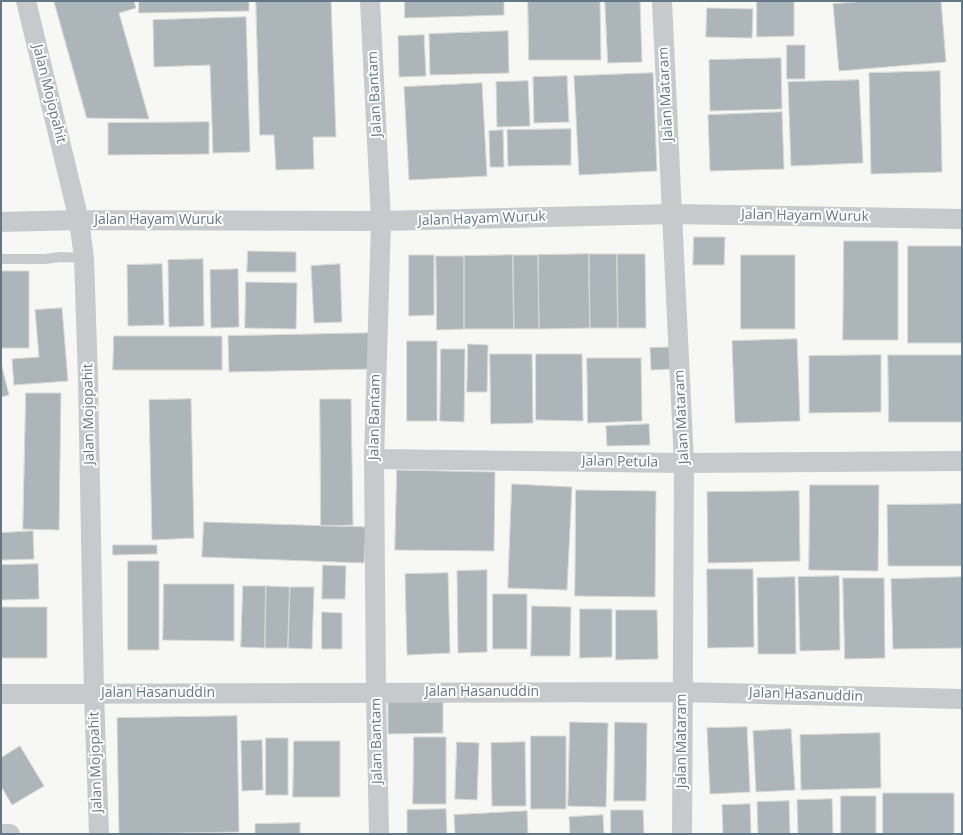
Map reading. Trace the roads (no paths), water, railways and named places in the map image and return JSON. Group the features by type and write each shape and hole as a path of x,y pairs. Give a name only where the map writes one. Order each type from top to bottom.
{"street":[{"name":"Jalan Mojopahit","path":"26,1 79,220 84,258 94,693 99,834"},
{"name":"Jalan Bantam","path":"370,1 381,221 374,459 379,834"},
{"name":"Jalan Mataram","path":"662,1 684,463 682,834"},
{"name":"Jalan Hayam Wuruk","path":"1,222 79,220 381,221 672,214 962,219"},
{"name":"Jalan Petula","path":"374,459 684,463 962,461"},
{"name":"Jalan Hasanuddin","path":"1,694 682,692 962,699"},
{"path":"1,834 10,834"}],"lane":[{"path":"1,260 61,257 84,258"}]}
